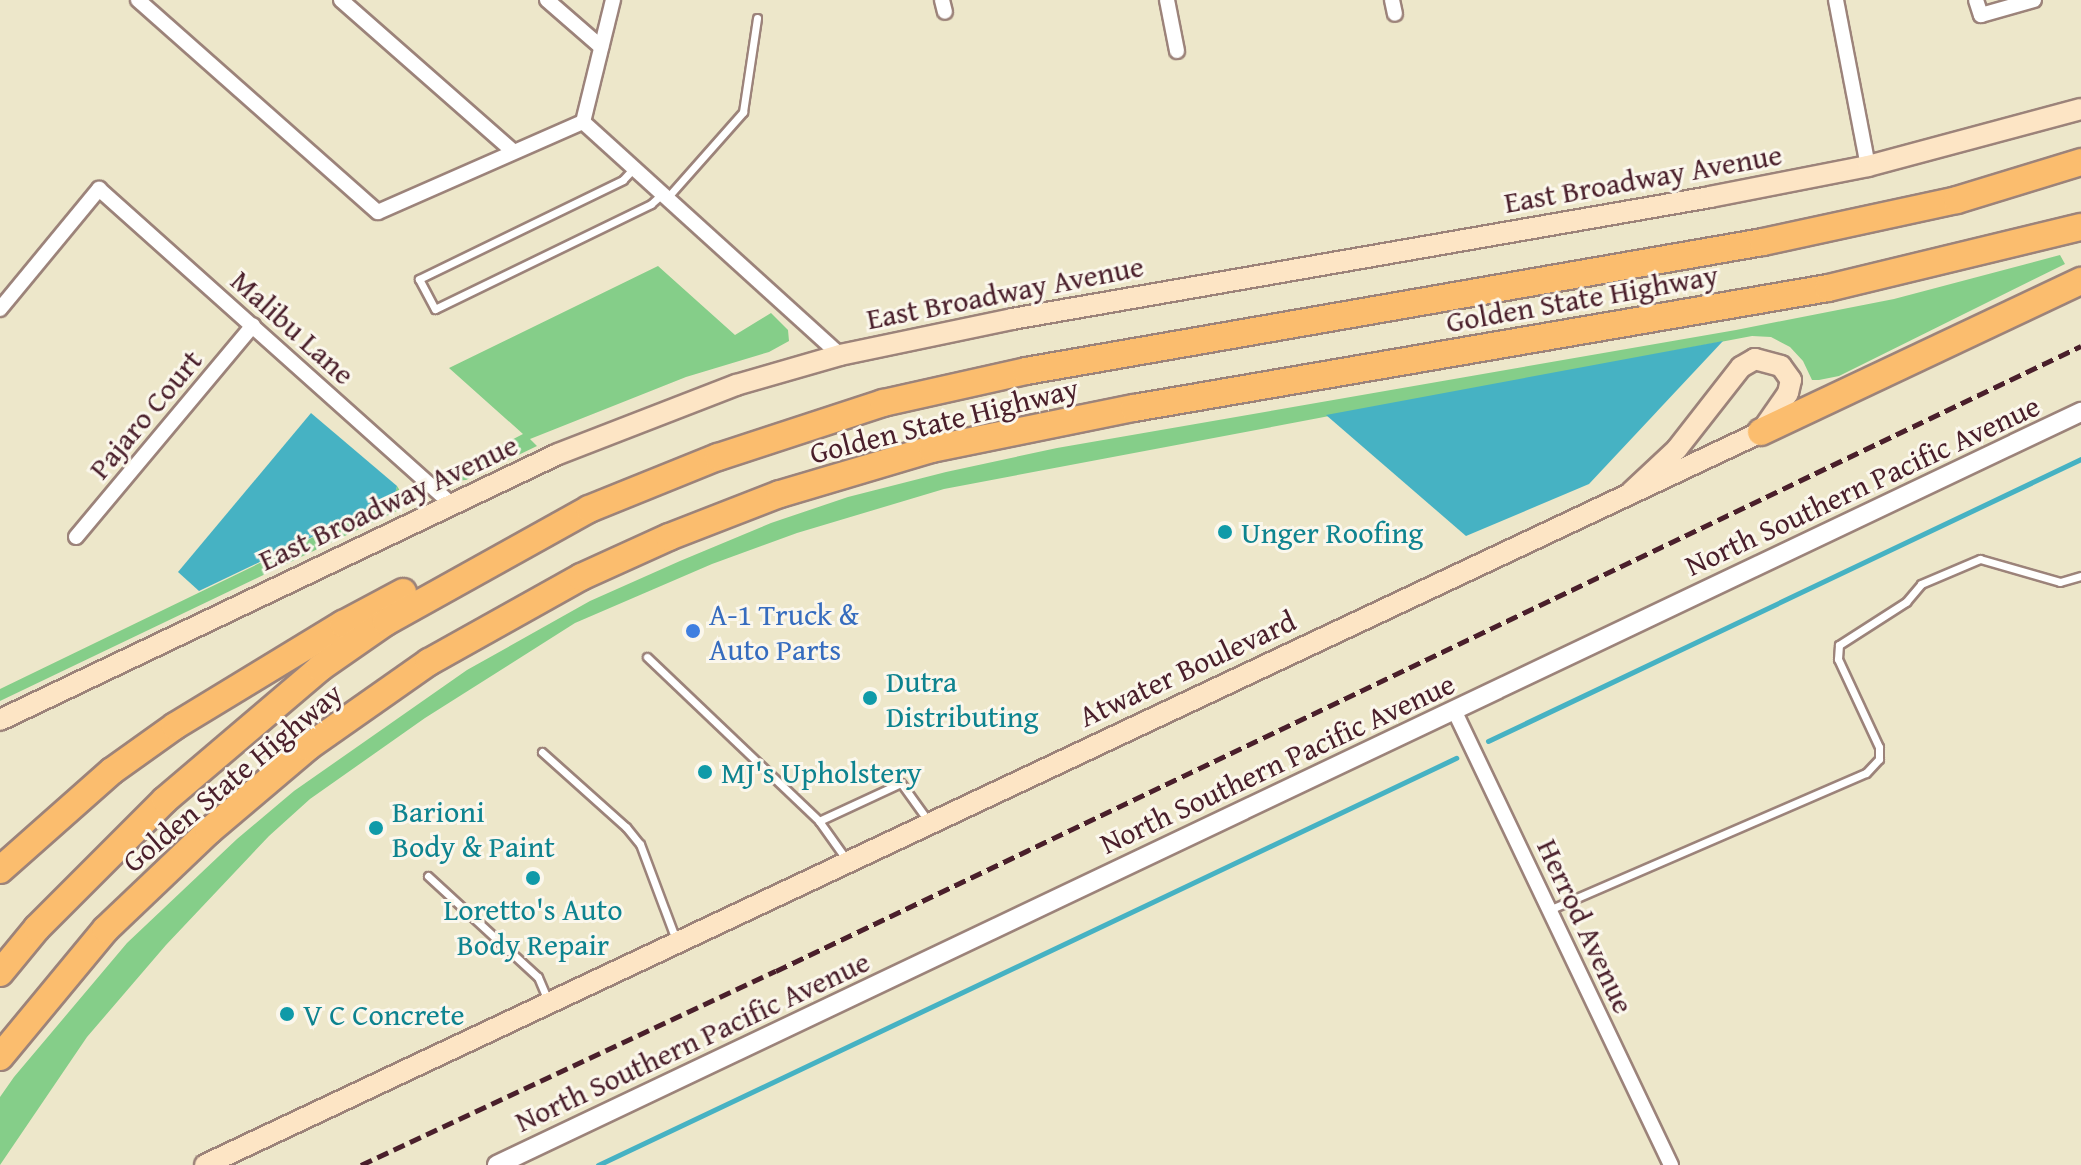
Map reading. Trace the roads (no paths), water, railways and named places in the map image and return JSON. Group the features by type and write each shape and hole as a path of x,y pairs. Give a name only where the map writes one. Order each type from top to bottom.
{"highway":[{"name":"Golden State Highway","path":"0,973 37,928 165,800 320,668 386,622 589,509 718,457 883,403 1040,368 1763,242 1957,200 2081,162"},
{"name":"Golden State Highway","path":"0,1057 106,929 209,831 308,747 442,654 581,577 669,537 780,494 932,449 1134,408 1828,288 2081,227"},
{"path":"1761,432 2081,281"},
{"path":"0,870 112,771 229,692 420,584 589,509"}],"main road":[{"name":"East Broadway Avenue","path":"0,720 451,504 668,408 840,355 1012,319 1695,200 1868,166 2081,109"},
{"path":"1631,492 1677,449 1741,367 1755,359 1781,366 1791,380 1782,405 1761,432"},
{"name":"Atwater Boulevard","path":"205,1165 1761,432"}],"street":[{"path":"138,0 378,212 583,122"},
{"path":"341,0 513,151"},
{"path":"547,0 601,47"},
{"path":"583,122 613,0"},
{"path":"1167,0 1177,51"},
{"path":"1836,0 1868,166"},
{"path":"1976,0 1981,15 2034,0"},
{"path":"583,122 840,355"},
{"name":"Malibu Lane","path":"0,309 99,189 451,504"},
{"name":"Pajaro Court","path":"76,537 253,325"},
{"name":"North Southern Pacific Avenue","path":"497,1165 2081,412"},
{"name":"Herrod Avenue","path":"1454,710 1671,1165"}],"lane":[{"path":"634,168 623,180 419,279 435,309 665,196 743,112 757,18"},
{"path":"1549,910 1585,897 1873,767 1879,759 1879,747 1838,659 1839,645 1906,602 1921,584 1939,573 1980,559 2060,582 2081,576"},
{"path":"647,657 819,821 847,861"},
{"path":"542,752 626,827 640,844 677,942"},
{"path":"819,821 901,783 929,822"},
{"path":"428,876 538,977 549,1002"}],"water":[{"path":"1723,341 1589,484 1466,536 1326,415"},
{"path":"311,413 397,486 394,498 199,591 178,572"}],"waterway":[{"path":"1488,741 2081,459"},
{"path":"598,1165 1456,758"}],"railway":[{"path":"361,1165 776,971 2081,346"}],"place":[{"name":"Unger Roofing","path":"1225,532"},
{"name":"A-1 Truck & Auto Parts","path":"693,631"},
{"name":"Dutra Distributing","path":"870,698"},
{"name":"MJ's Upholstery","path":"705,772"},
{"name":"Barioni Body & Paint","path":"376,828"},
{"name":"Loretto's Auto Body Repair","path":"533,878"},
{"name":"V C Concrete","path":"287,1014"}]}
